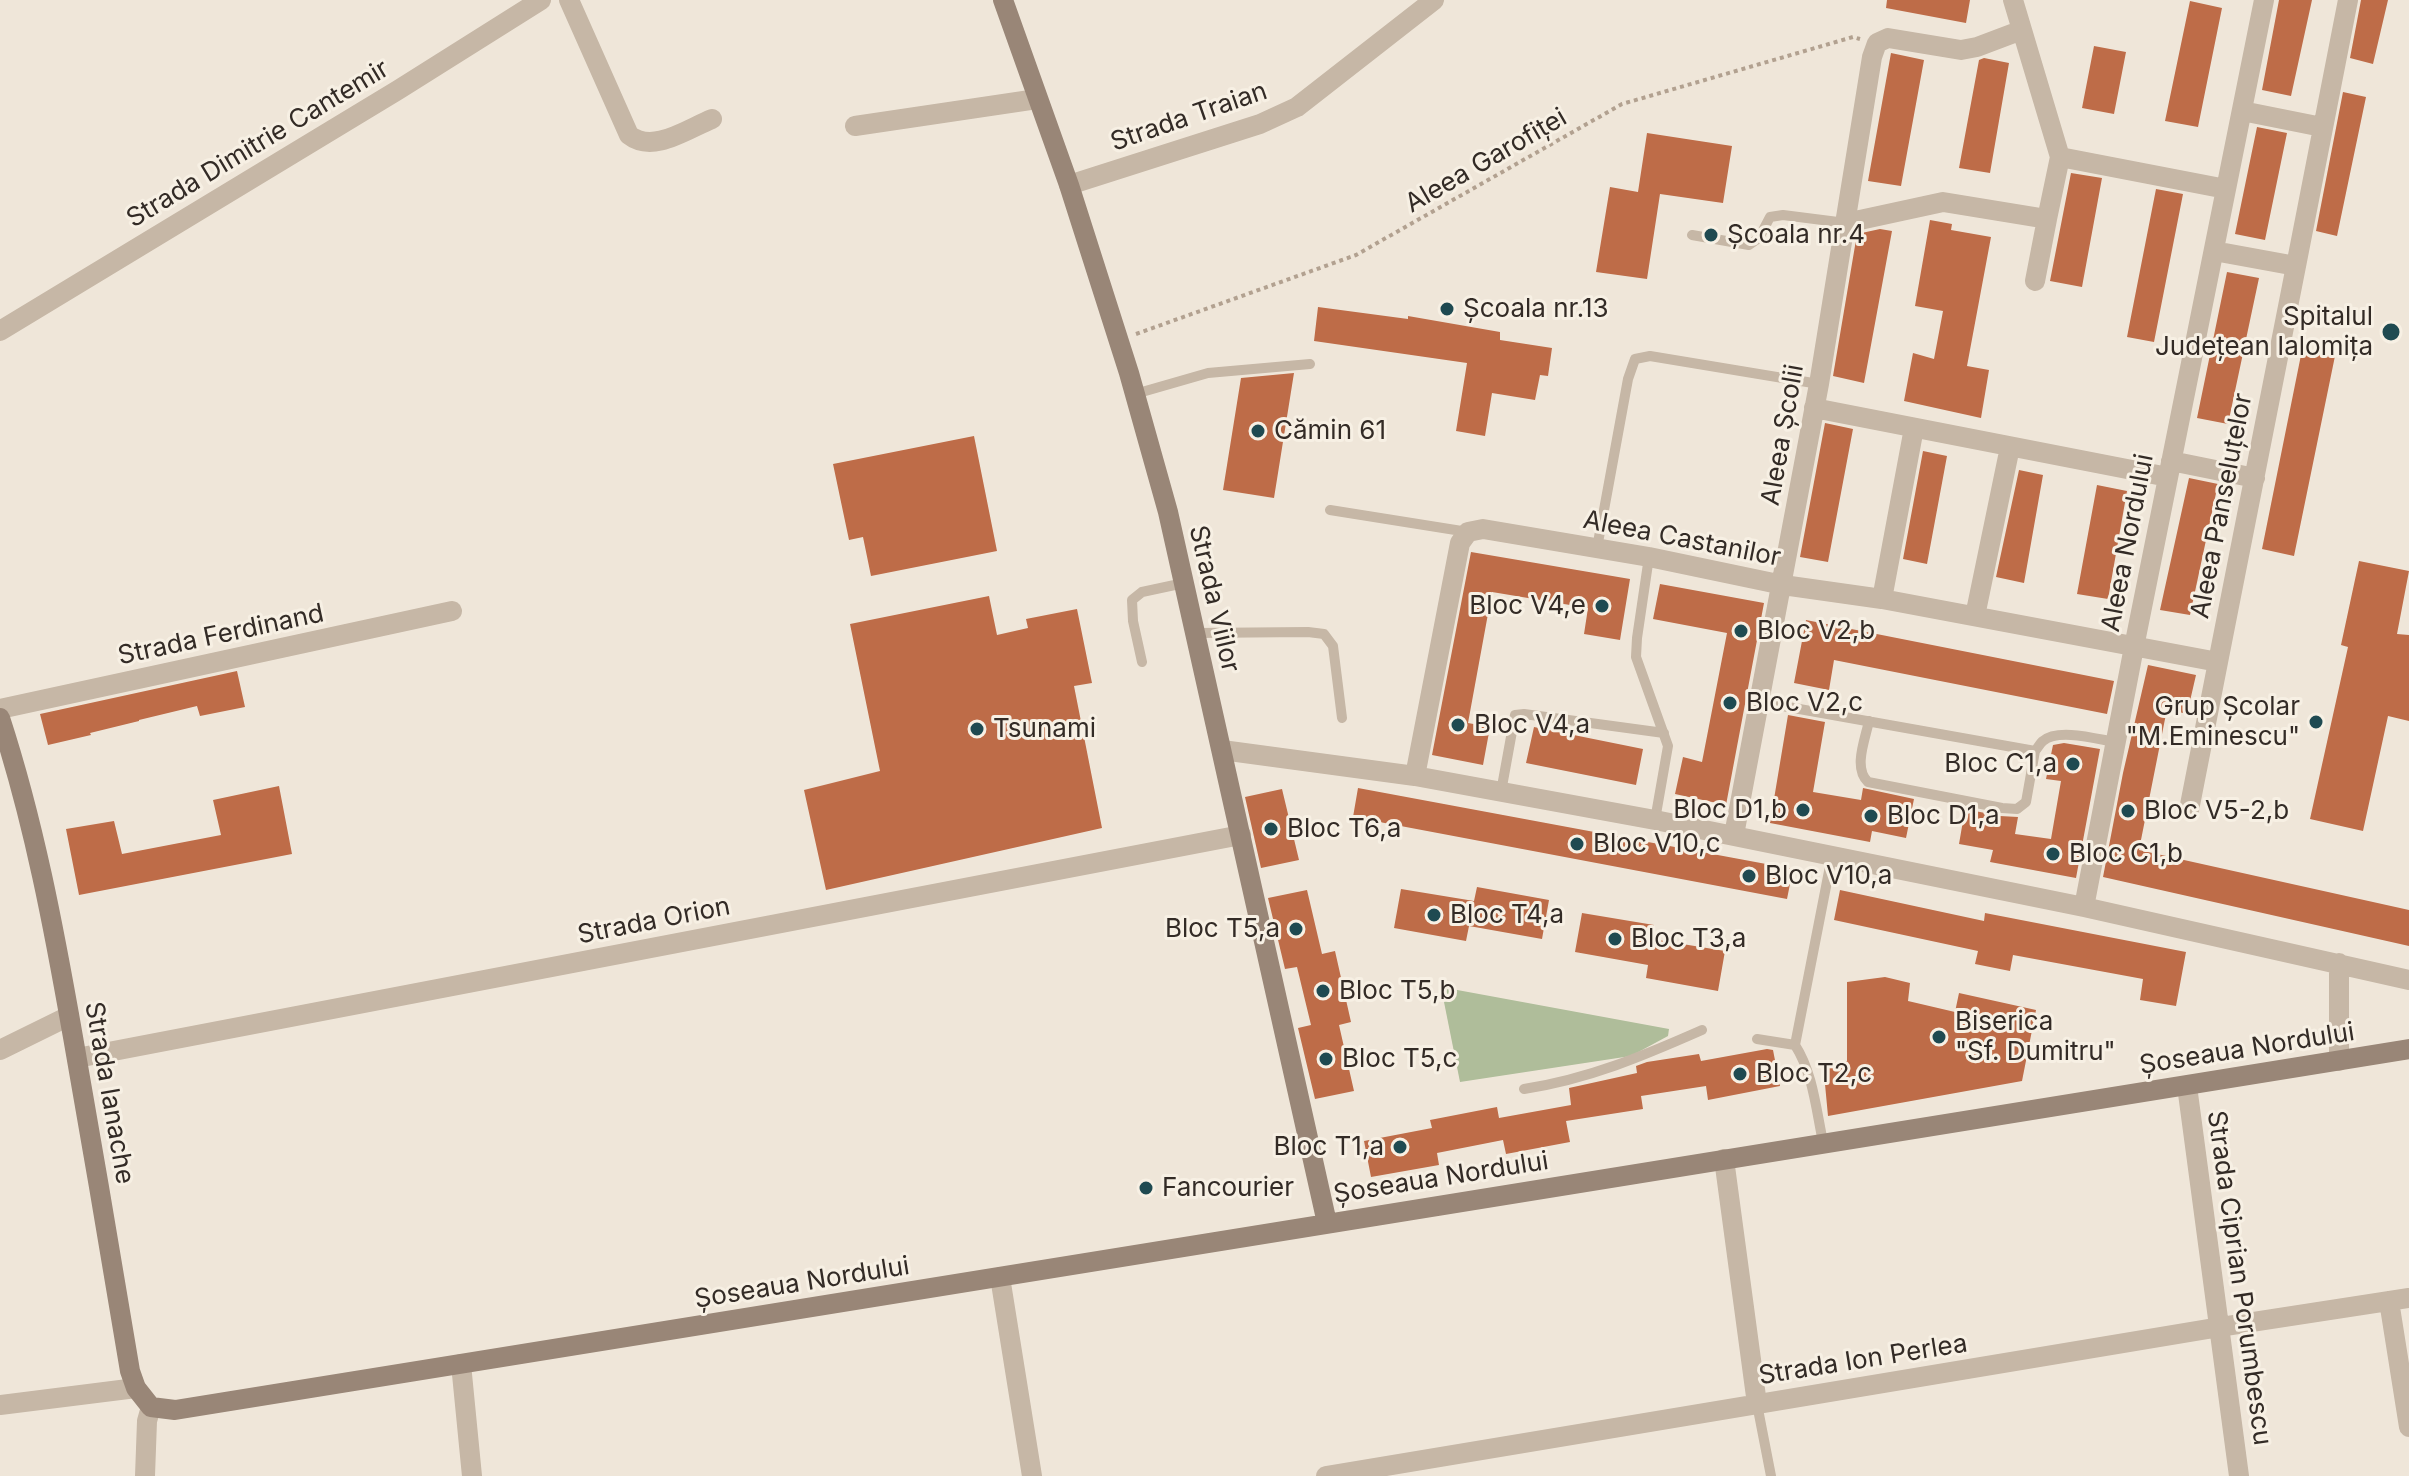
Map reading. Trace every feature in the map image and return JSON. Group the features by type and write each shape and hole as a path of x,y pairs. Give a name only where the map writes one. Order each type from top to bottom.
{"street":[{"name":"Strada Dimitrie Cantemir","path":"0,331 541,0"},
{"path":"569,0 629,135 638,142 653,144 712,119"},
{"name":"Strada Viilor","path":"1003,0 1069,185 1119,340 1168,512 1327,1223"},
{"name":"Strada Traian","path":"1069,185 1260,124 1297,107 1434,0"},
{"path":"2013,0 2060,157 2035,281"},
{"name":"Aleea Nordului","path":"2084,907 2264,0"},
{"name":"Aleea Panseluțelor","path":"2189,810 2348,0"},
{"path":"1877,43 1888,38 1961,50 2022,30"},
{"name":"Aleea Școlii","path":"1734,835 1783,585 1872,57 1877,43"},
{"path":"855,126 1037,99"},
{"path":"2242,111 2322,127"},
{"path":"2060,157 2226,189"},
{"path":"1846,223 1943,202 2047,219"},
{"path":"2214,251 2296,266"},
{"path":"1814,408 2010,447 2255,478"},
{"path":"1882,599 1914,428"},
{"path":"1975,616 2010,447"},
{"name":"Aleea Castanilor","path":"1468,532 1483,529 1597,548 1783,585 1882,599 2134,647"},
{"path":"1415,776 1460,543 1468,532"},
{"name":"Strada Ferdinand","path":"0,709 452,611"},
{"path":"2134,647 2218,662"},
{"name":"Strada Ianache","path":"0,718 33,830 77,1058 127,1356 136,1388 151,1407"},
{"path":"1222,750 1415,776 1734,835 2084,907 2409,980"},
{"name":"Strada Orion","path":"77,1058 1241,835"},
{"path":"2339,963 2339,1061"},
{"path":"0,1050 69,1016"},
{"name":"Șoseaua Nordului","path":"151,1407 175,1410 2409,1049"},
{"name":"Strada Ciprian Porumbescu","path":"2187,1086 2239,1476"},
{"path":"1724,1159 1757,1404"},
{"path":"1000,1277 1032,1476"},
{"path":"2399,1300 2409,1427"},
{"name":"Strada Ion Perlea","path":"1326,1476 2399,1300"},
{"path":"461,1364 472,1476"},
{"path":"0,1405 136,1388"},
{"path":"145,1476 147,1421 151,1407"}],"lane":[{"path":"1692,235 1749,245 1759,238 1770,217 1783,215 1846,223"},
{"path":"1597,548 1628,379 1635,359 1650,356 1819,384"},
{"path":"1135,394 1208,373 1310,364"},
{"path":"1330,510 1468,532"},
{"path":"1649,557 1636,657 1668,746 1655,820"},
{"path":"1142,662 1132,600 1142,592 1184,583"},
{"path":"1195,633 1324,634 1333,646 1342,718"},
{"path":"1760,702 2035,751"},
{"path":"1501,792 1515,715 1664,733"},
{"path":"1869,721 1860,768 1868,782 2002,808 2017,809 2026,802 2035,751 2044,739 2056,735 2082,736 2115,742"},
{"path":"1823,1142 1811,1083 1795,1045 1832,856"},
{"path":"1524,1089 1564,1083 1633,1061 1702,1030"},
{"path":"1757,1039 1795,1045"},
{"path":"1757,1404 1771,1476"}],"path":[{"name":"Aleea Garofiței","path":"1119,340 1356,255 1622,104 1853,37 1877,43"}],"green space":[{"path":"1441,987 1669,1029 1668,1036 1631,1056 1460,1082"}],"building":[{"path":"1887,0 1970,0 1966,23 1886,8"},
{"path":"2279,0 2312,0 2291,96 2262,90"},
{"path":"2361,0 2388,0 2373,64 2350,58"},
{"path":"2190,1 2222,8 2198,127 2165,121"},
{"path":"2094,46 2126,52 2114,114 2082,108"},
{"path":"1891,53 1924,60 1901,186 1868,181"},
{"path":"1984,58 2009,63 1990,173 1959,168 1979,60"},
{"path":"2343,92 2366,97 2337,236 2316,231"},
{"path":"2257,127 2287,133 2265,240 2235,234"},
{"path":"1647,133 1732,146 1723,203 1660,194 1647,279 1596,272 1610,187 1638,192"},
{"path":"2071,173 2102,178 2082,287 2050,281"},
{"path":"2156,189 2183,194 2154,342 2127,337"},
{"path":"1930,220 1952,224 1951,230 1991,237 1967,366 1989,370 1981,418 1904,401 1913,353 1934,359 1943,311 1915,306"},
{"path":"1880,229 1892,231 1864,383 1833,376 1857,234"},
{"path":"2227,272 2259,278 2228,424 2197,418"},
{"path":"1318,307 1408,319 1408,316 1500,332 1500,340 1552,348 1548,376 1540,375 1535,400 1492,393 1485,436 1456,431 1467,363 1314,341"},
{"path":"2302,350 2335,356 2294,556 2262,549"},
{"name":"Cămin 61","path":"1294,373 1274,498 1223,490 1241,378"},
{"path":"1825,423 1853,429 1828,562 1800,557"},
{"path":"974,436 997,551 871,576 863,537 849,540 833,464"},
{"path":"1923,451 1947,456 1927,564 1903,559"},
{"path":"2019,470 2043,475 2024,583 1996,577"},
{"path":"2189,478 2218,484 2190,615 2160,610"},
{"path":"2097,485 2127,491 2108,599 2077,594"},
{"path":"1471,552 1630,579 1620,640 1584,634 1588,608 1492,592 1468,723 1490,727 1483,765 1432,755"},
{"path":"2359,561 2409,571 2397,634 2409,635 2409,721 2388,716 2363,831 2310,819 2348,647 2341,645"},
{"path":"1660,584 1764,603 1726,805 1675,794 1683,757 1702,762 1727,633 1653,619"},
{"name":"Tsunami","path":"989,596 997,635 1028,628 1026,619 1077,609 1092,683 1074,686 1102,828 826,890 804,790 880,771 850,624"},
{"path":"1806,620 2114,681 2107,714 1834,660 1829,690 1794,683"},
{"path":"2148,665 2196,675 2187,714 2167,709 2139,850 2409,910 2409,946 2103,877"},
{"path":"237,671 245,707 200,716 197,706 48,745 40,714"},
{"path":"1788,715 1825,722 1813,792 1861,800 1863,788 1914,799 1906,838 1872,831 1870,842 1770,823"},
{"path":"1534,727 1643,749 1636,785 1526,763"},
{"path":"2064,743 2100,749 2076,878 1990,862 1993,850 1959,844 1965,809 2018,817 2015,834 2051,839 2061,781 2046,779 2053,745"},
{"path":"279,786 292,854 79,895 66,829 114,821 122,854 221,835 213,800"},
{"path":"1358,788 1793,869 1787,899 1353,817"},
{"name":"Bloc T6,a","path":"1282,789 1299,860 1261,868 1245,797"},
{"path":"1477,887 1549,900 1542,939 1469,926 1466,941 1394,928 1401,889 1474,901"},
{"path":"1307,890 1322,954 1335,951 1351,1022 1339,1025 1354,1091 1315,1099 1298,1028 1311,1025 1297,967 1285,969 1268,898"},
{"path":"1840,890 1984,921 1985,913 2186,952 2176,1006 2140,1000 2143,979 2013,955 2010,971 1975,964 1978,951 1834,920"},
{"path":"1582,913 1654,925 1652,939 1725,951 1718,991 1646,978 1648,965 1575,952"},
{"name":"Biserica \"Sf. Dumitru\"","path":"1885,977 1910,983 1908,1001 1955,1012 1959,993 2036,1010 2022,1081 1828,1116 1823,1063 1847,1061 1847,982"},
{"path":"1773,1050 1780,1086 1708,1100 1706,1086 1641,1096 1643,1109 1566,1121 1570,1142 1506,1154 1503,1140 1437,1153 1439,1165 1371,1177 1364,1141 1432,1128 1430,1120 1497,1107 1499,1118 1571,1105 1569,1088 1637,1073 1636,1066 1647,1062 1699,1054 1701,1061"}],"place":[{"name":"Școala nr.4","path":"1711,235"},
{"name":"Școala nr.13","path":"1447,309"},
{"name":"Spitalul Județean Ialomița","path":"2391,332"},
{"name":"Cămin 61","path":"1258,431"},
{"name":"Bloc V4,e","path":"1602,606"},
{"name":"Bloc V2,b","path":"1741,631"},
{"name":"Bloc V2,c","path":"1730,703"},
{"name":"Grup Școlar \"M.Eminescu\"","path":"2316,722"},
{"name":"Bloc V4,a","path":"1458,725"},
{"name":"Tsunami","path":"977,729"},
{"name":"Bloc C1,a","path":"2073,764"},
{"name":"Bloc D1,b","path":"1803,810"},
{"name":"Bloc V5-2,b","path":"2128,811"},
{"name":"Bloc D1,a","path":"1871,816"},
{"name":"Bloc T6,a","path":"1271,829"},
{"name":"Bloc V10,c","path":"1577,844"},
{"name":"Bloc C1,b","path":"2053,854"},
{"name":"Bloc V10,a","path":"1749,876"},
{"name":"Bloc T4,a","path":"1434,915"},
{"name":"Bloc T5,a","path":"1296,929"},
{"name":"Bloc T3,a","path":"1615,939"},
{"name":"Bloc T5,b","path":"1323,991"},
{"name":"Biserica \"Sf. Dumitru\"","path":"1939,1037"},
{"name":"Bloc T5,c","path":"1326,1059"},
{"name":"Bloc T2,c","path":"1740,1074"},
{"name":"Bloc T1,a","path":"1400,1147"},
{"name":"Fancourier","path":"1146,1188"}]}
